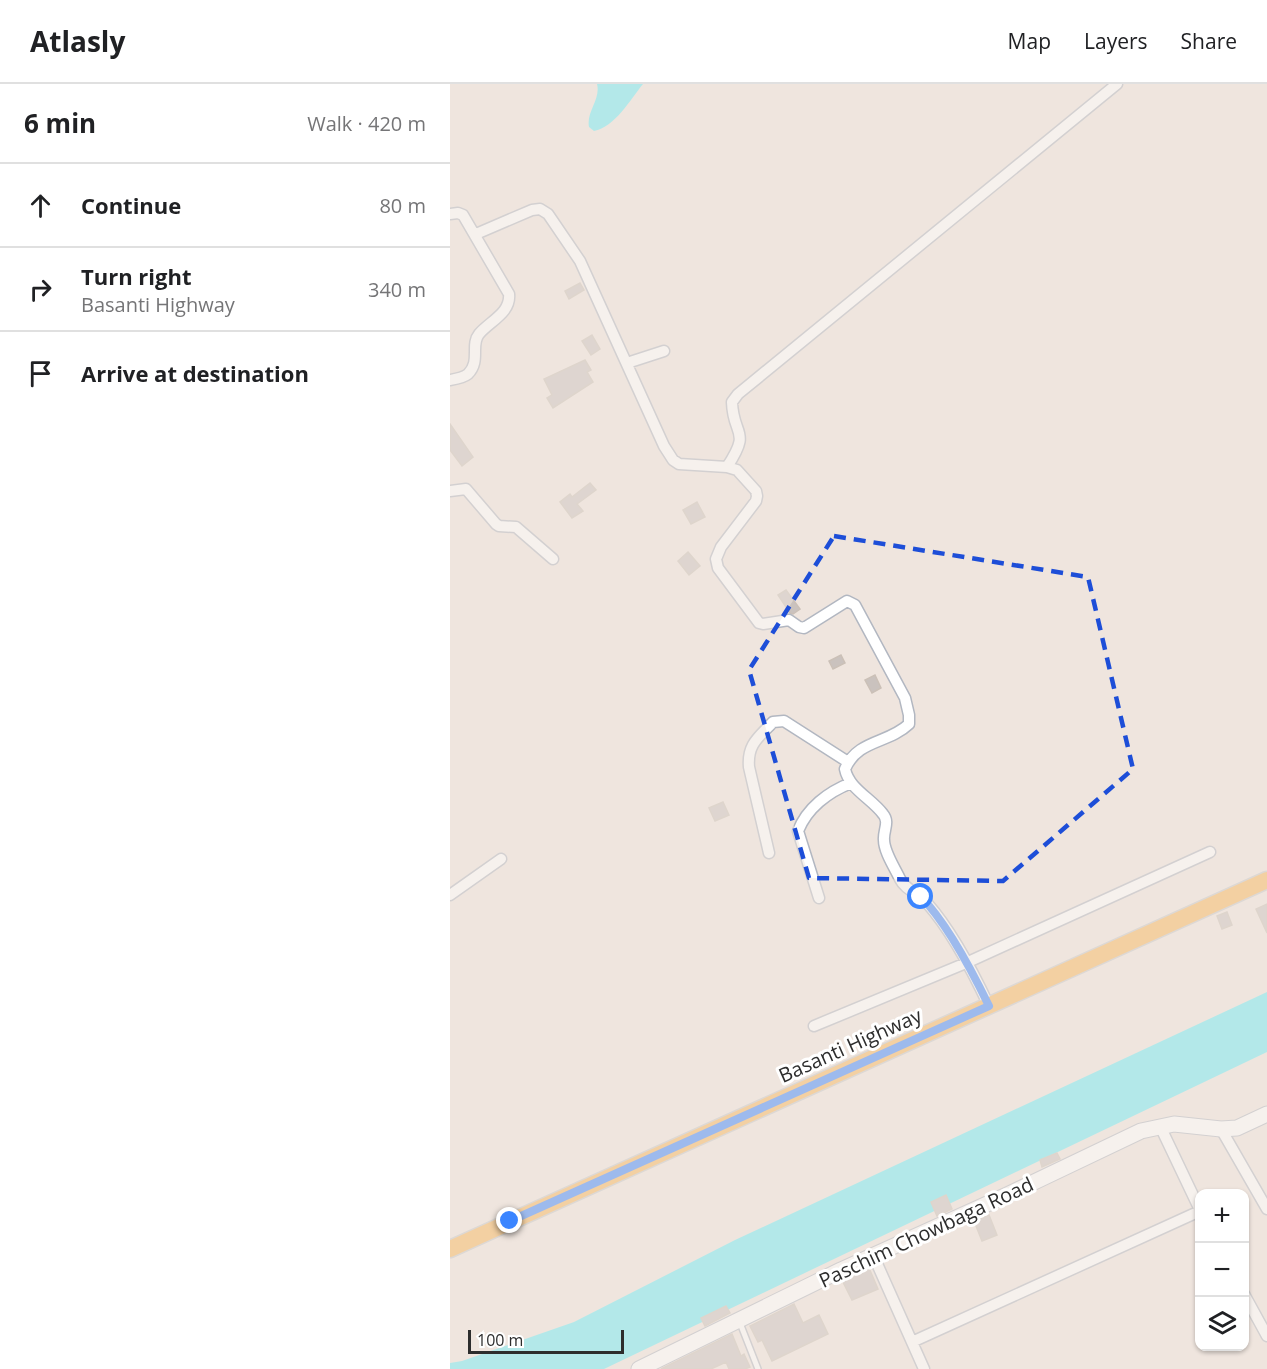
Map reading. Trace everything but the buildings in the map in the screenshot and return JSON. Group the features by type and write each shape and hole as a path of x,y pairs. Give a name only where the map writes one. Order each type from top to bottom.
{"main road":[{"name":"Basanti Highway","path":"450,1249 986,1000 1267,880"}],"street":[{"path":"727,467 740,444 741,436 732,410 732,402 738,394 1117,84"},
{"path":"476,234 532,210 540,209 548,214 580,261 664,446 673,460 679,464 727,467 742,474 757,496 756,501 718,553 716,564 756,619 763,624 789,620 799,627 804,627 847,601 855,605 901,690 909,715 909,724 901,731 870,743 850,759 845,769 847,778 884,814 886,825 884,840 901,881 909,890 927,902 964,959 986,1000"},
{"path":"450,214 463,215 509,294 510,301 506,309 478,335 475,342 474,364 467,374 450,380"},
{"path":"627,363 664,351"},
{"path":"450,491 466,489 496,524 516,527 553,559"},
{"path":"769,854 749,767 749,749 755,741 773,722 784,721 850,759"},
{"path":"819,897 798,831 801,822 822,799 836,788 850,783"},
{"path":"814,1026 1210,852"},
{"path":"450,895 501,859"},
{"name":"Paschim Chowbaga Road","path":"639,1369 841,1270 874,1257 1141,1131 1160,1126 1188,1125 1221,1129 1238,1128 1262,1117"},
{"path":"1160,1126 1195,1200"},
{"path":"1221,1129 1267,1209"},
{"path":"912,1342 1195,1213"},
{"path":"874,1257 924,1369"},
{"path":"1247,1297 1267,1336"}],"lane":[{"path":"740,1321 758,1369"}],"highlighted area":[{"path":"834,536 1088,577 1133,769 1003,881 809,878 749,670"}],"water":[{"path":"597,84 643,84 615,119 594,131 589,127 589,121 597,95"},
{"path":"1267,992 1267,1052 604,1369 450,1369 450,1363 462,1361 574,1322 735,1240"}],"route":[{"path":"510,1221 989,1006 962,956 933,910 921,897"}]}
